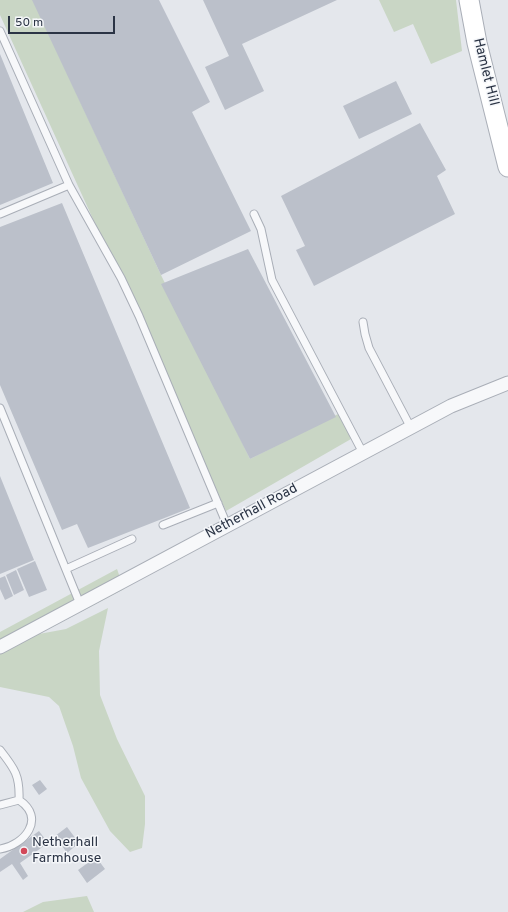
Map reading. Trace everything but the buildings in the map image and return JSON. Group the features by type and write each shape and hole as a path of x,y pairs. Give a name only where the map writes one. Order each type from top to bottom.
{"street":[{"name":"Hamlet Hill","path":"469,0 477,44 508,167"},
{"name":"Netherhall Road","path":"0,647 451,406 508,384"}],"lane":[{"path":"0,31 69,185 140,316 227,525"},
{"path":"0,214 69,185"},
{"path":"254,214 261,229 272,280 363,453"},
{"path":"363,322 370,348 411,428"},
{"path":"0,408 80,604"},
{"path":"163,525 218,503"},
{"path":"66,569 132,539"},
{"path":"0,750 11,764 18,777 20,785 19,800"},
{"path":"0,805 19,800"},
{"path":"0,849 10,847 17,843 24,838 29,831 32,823 31,816 28,807 19,800"}],"green space":[{"path":"0,0 33,0 161,275 250,459 344,411 351,439 226,511 0,15"},
{"path":"379,0 456,0 462,51 431,64 413,24 394,32"},
{"path":"117,569 124,589 39,634 66,629 108,608 99,651 100,695 117,739 145,796 145,824 142,848 130,852 110,831 81,778 73,746 59,706 49,697 0,687 0,632"},
{"path":"87,896 94,912 23,912 43,902"}],"place":[{"name":"Netherhall Farmhouse","path":"24,851"}]}
